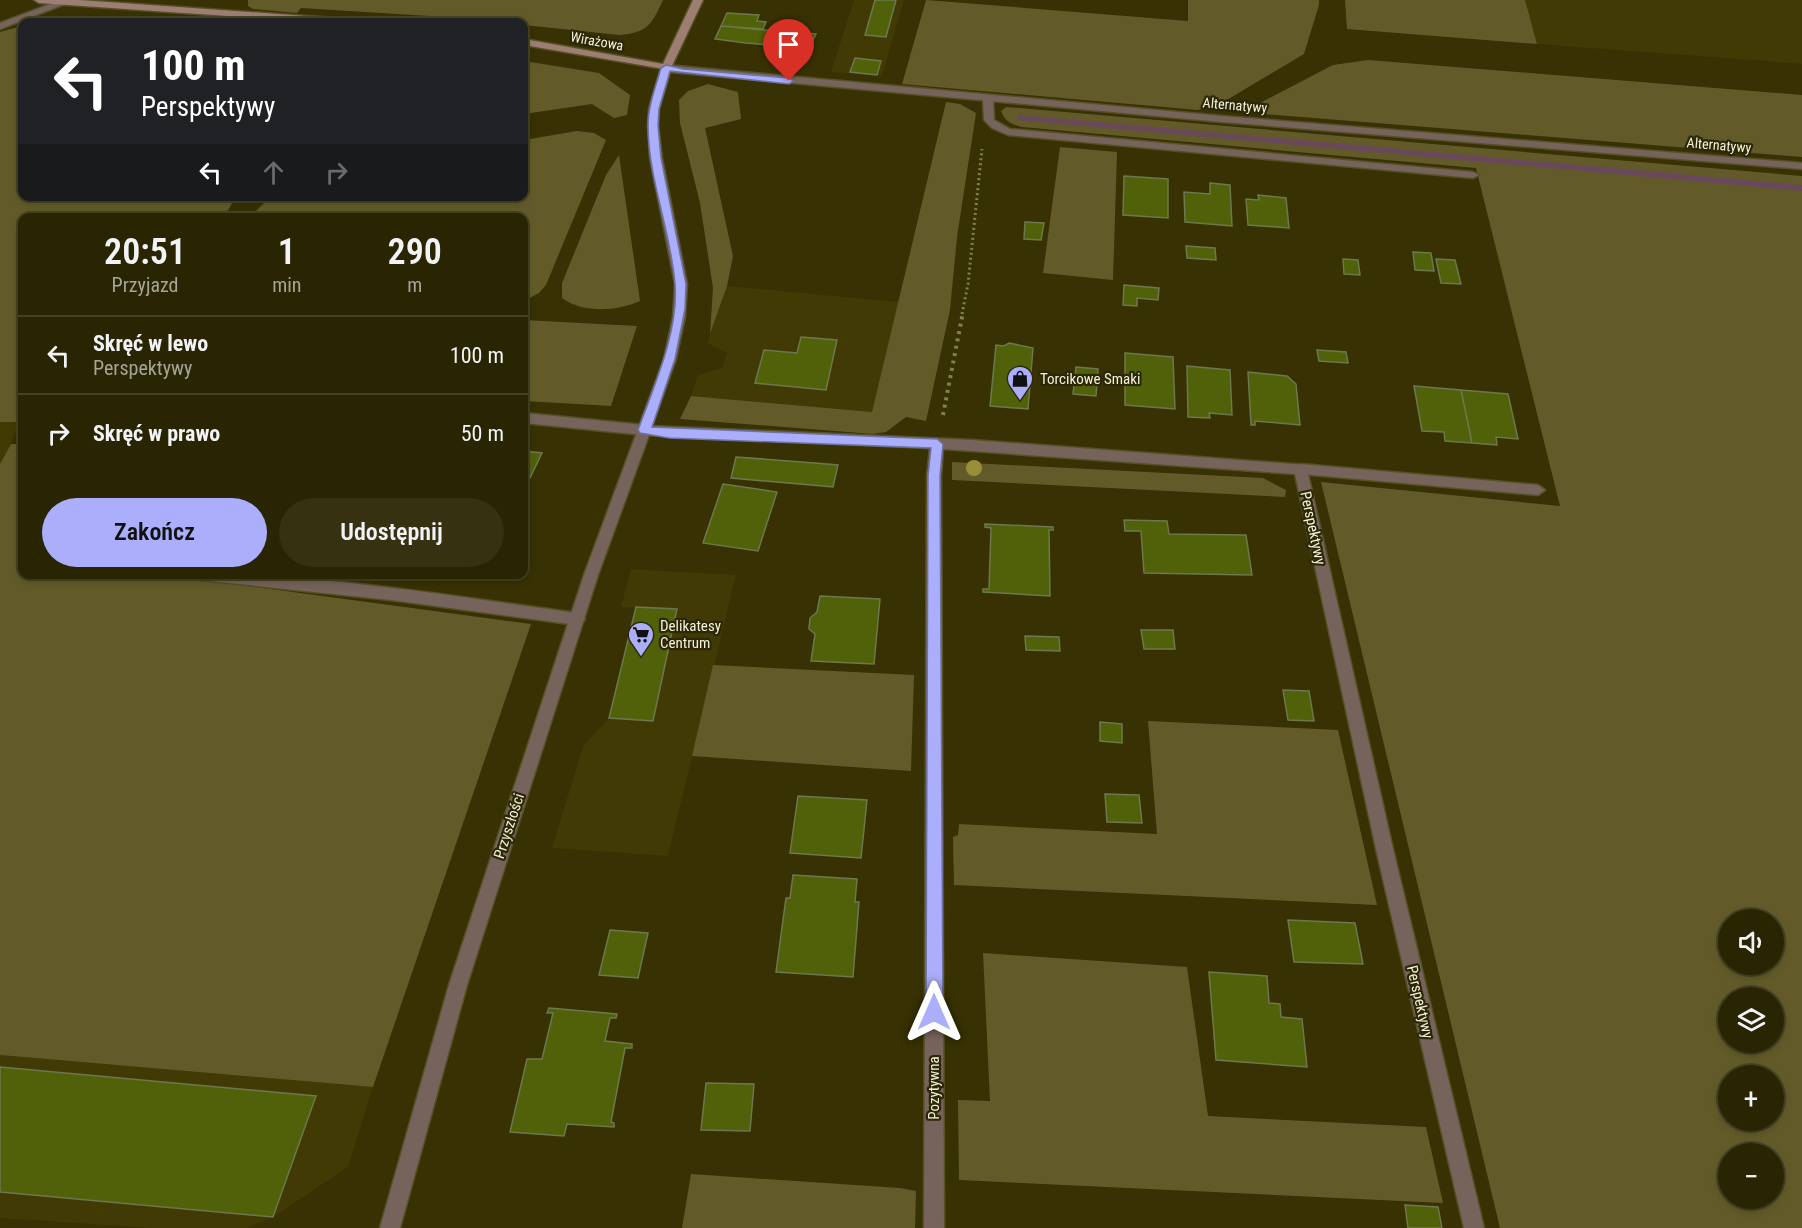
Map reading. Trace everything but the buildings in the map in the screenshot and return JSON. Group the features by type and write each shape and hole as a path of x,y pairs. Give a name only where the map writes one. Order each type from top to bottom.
{"street":[{"path":"39,0 291,18"},
{"path":"666,68 698,0"},
{"path":"22,18 65,2"},
{"path":"0,26 18,19"},
{"name":"Wirażowa","path":"528,43 666,68"},
{"name":"Alternatywy","path":"666,68 988,99 1802,166"},
{"name":"Przyszłości","path":"390,1228 458,985 577,619 670,359 680,309 681,284 656,158 653,126 654,109 666,68"},
{"path":"988,99 986,117 996,127 1008,132 1473,175"},
{"path":"528,418 669,433 1119,454 1538,490"},
{"name":"Pozytywna","path":"934,1228 934,476 937,444"},
{"name":"Perspektywy","path":"1301,469 1379,827 1474,1228"},
{"path":"248,579 391,594 577,619"}],"path":[{"path":"937,444 968,284 983,145 985,136 996,127"}],"shaded area":[{"path":"248,0 663,0 648,26 637,32 619,35 528,25 528,18 460,18 301,8 297,13 253,9 248,6"},
{"path":"854,0 904,0 882,76 831,72"},
{"path":"926,0 1188,21 1188,0 1319,0 1319,5 1304,54 1225,101 1198,110 902,84"},
{"path":"1345,0 1525,0 1537,44 1347,29"},
{"path":"1525,0 1802,0 1802,64 1537,44"},
{"path":"18,27 18,201 233,201 226,213 18,213 18,422 0,422 0,32"},
{"path":"1368,60 1802,95 1802,157 1264,114 1258,104 1333,65"},
{"path":"528,62 599,73 630,95 627,115 614,118 592,104 528,113"},
{"path":"708,84 738,92 741,119 705,128 733,256 727,286 710,334 713,288 700,203 680,123 679,100 688,91"},
{"path":"946,102 960,104 976,113 957,237 950,310 926,421 906,417 886,432 873,434 680,419 691,396 872,412"},
{"path":"1006,107 1802,176 1802,1228 1500,1228 1321,482 1560,506 1476,168 1022,127 1004,118 1001,111"},
{"path":"577,131 594,133 606,140 546,285 539,293 528,299 528,213 254,213 268,201 528,201 528,139"},
{"path":"1060,147 1117,152 1113,280 1043,273"},
{"path":"619,155 640,301 611,309 580,307 562,298 562,283 606,175"},
{"path":"727,286 900,302 872,412 691,396 698,375 722,368 727,353 707,343"},
{"path":"528,320 637,326 611,406 528,401"},
{"path":"0,422 18,422 18,430 0,464"},
{"path":"11,444 18,444 18,579 190,579 531,624 373,1087 0,1055 0,464"},
{"path":"952,462 1263,478 1286,490 1285,497 952,480"},
{"path":"631,569 736,575 668,856 552,848 583,746 609,718 636,608 621,607"},
{"path":"713,665 914,675 911,771 692,756"},
{"path":"1148,721 1338,730 1377,905 954,885 953,837 958,835 959,824 1157,834"},
{"path":"983,953 1187,967 1208,1116 1426,1127 1443,1203 959,1180 958,1100 990,1101"},
{"path":"0,1055 373,1087 348,1167 273,1217 247,1228 151,1228 0,1218"},
{"path":"691,1174 916,1191 915,1228 682,1228"}],"waterway":[{"path":"1021,118 1802,188"}],"place":[{"name":"Torcikowe Smaki","path":"1020,402"},
{"name":"Delikatesy Centrum","path":"641,658"}],"route":[{"path":"789,81 666,68 654,109 653,126 656,158 681,284 680,309 670,359 644,430 669,433 937,444 934,476 934,1012"}]}
